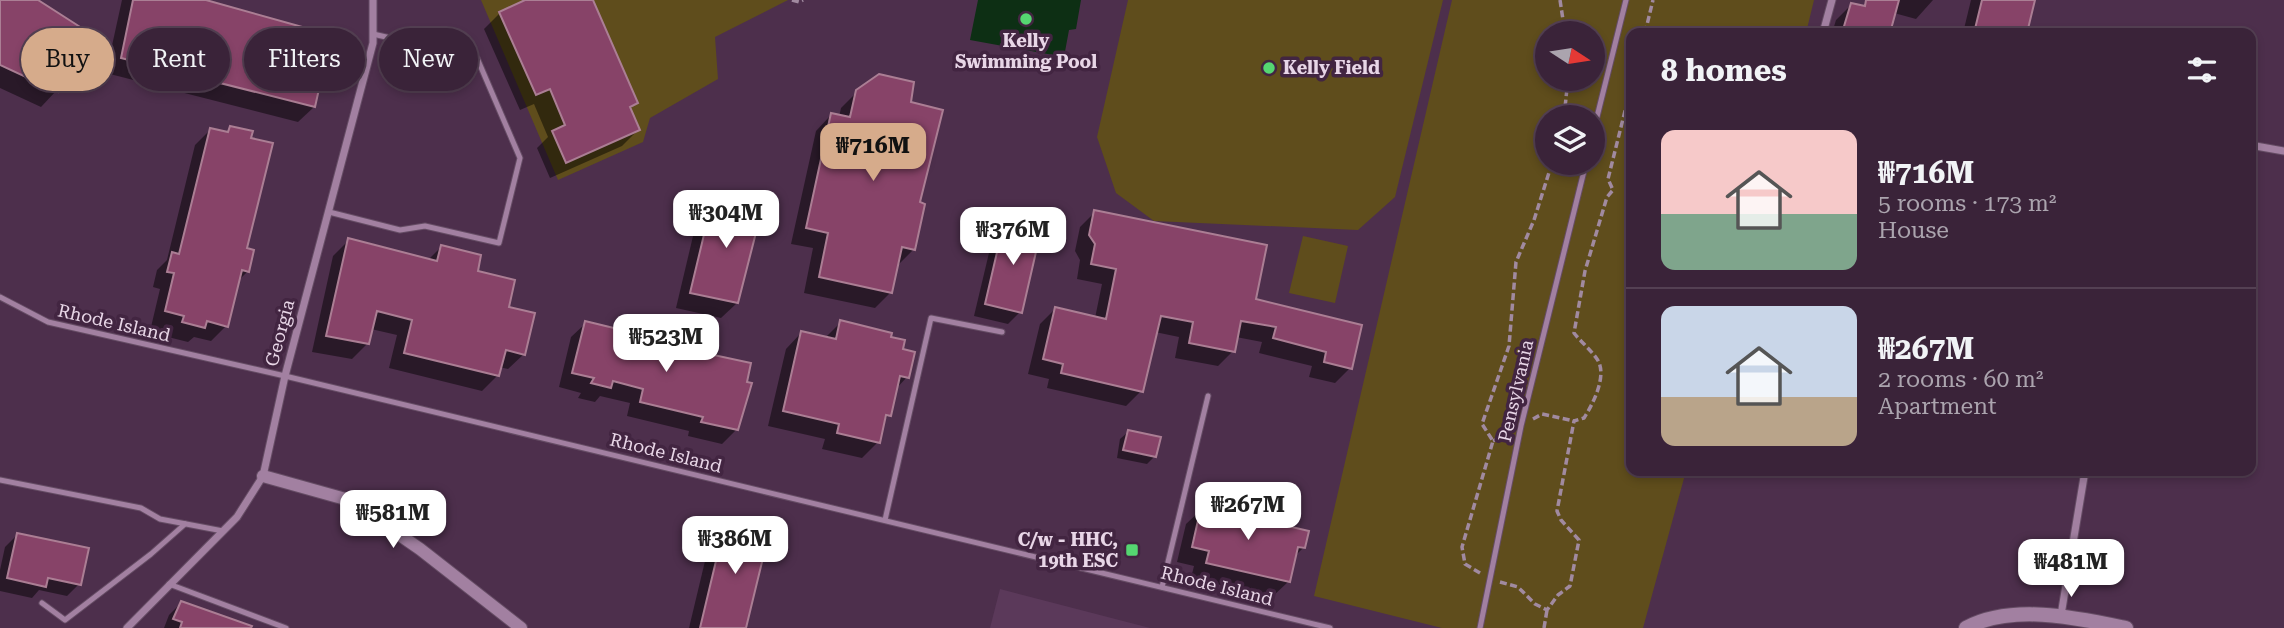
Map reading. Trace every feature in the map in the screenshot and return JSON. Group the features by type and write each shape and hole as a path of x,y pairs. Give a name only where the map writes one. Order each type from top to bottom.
{"main road":[{"path":"1966,628 1977,622 2011,616 2061,615 2126,628"}],"street":[{"name":"Georgia","path":"127,628 237,517 263,476 285,376 373,43 373,0"},
{"path":"1824,28 1832,0"},
{"path":"2256,146 2284,151"},
{"path":"263,476 349,500 420,549 521,628"},
{"path":"2061,615 2084,476"}],"lane":[{"path":"1600,105 1626,0"},
{"path":"328,212 400,230 425,226 499,243 520,158 477,58 373,34"},
{"name":"Pensylvania","path":"1480,628 1521,426 1583,175"},
{"name":"Rhode Island","path":"0,297 48,322 285,376 1330,628"},
{"path":"885,520 931,318 1002,332"},
{"path":"1163,587 1208,396"},
{"path":"0,480 141,508 160,519 223,531"},
{"path":"42,603 65,620 186,524"},
{"path":"169,584 286,628"}],"path":[{"path":"792,0 803,0"},
{"path":"1560,0 1563,21"},
{"path":"1646,28 1653,0"},
{"path":"1544,628 1546,610 1558,595 1570,586 1577,553 1579,540 1561,520 1557,511 1574,421 1584,418 1592,404 1602,369 1597,358 1574,333 1585,271 1607,197 1613,190 1608,179 1626,108"},
{"path":"1546,610 1535,604 1517,587 1490,578 1465,564 1462,547 1493,441 1482,424 1509,346 1516,262 1534,220 1548,175"}],"shaded area":[{"path":"481,0 788,0 715,37 718,79 650,118 643,142 558,180"},
{"name":"Kelly Swimming Pool","path":"978,0 1081,0 1076,29 1069,30 1064,57 970,40"},
{"name":"Kelly Field","path":"1128,0 1443,0 1395,197 1358,230 1154,221 1116,193 1097,137"},
{"path":"1452,0 1814,0 1807,28 1626,28 1626,476 1685,476 1643,628 1442,628 1314,596"},
{"path":"1303,236 1348,246 1335,303 1289,293"},
{"path":"1000,589 1150,628 990,628"}],"building":[{"path":"0,0 38,0 82,28 21,28 21,75 0,65"},
{"path":"133,0 206,0 306,28 244,28 244,89 230,86 230,28 128,28 128,60 121,58"},
{"path":"525,0 593,0 638,103 630,107 640,130 566,163 552,131 565,125 550,89 536,95 499,12"},
{"path":"1866,0 1899,0 1891,28 1844,28 1851,3 1865,6"},
{"path":"1982,0 2035,0 2028,28 1975,28"},
{"path":"879,74 914,82 911,102 943,110 920,202 925,204 915,250 902,247 892,293 819,277 828,233 806,228 831,113 850,117 856,90"},
{"path":"252,91 319,91 315,107"},
{"path":"230,126 253,131 251,138 273,143 247,248 254,250 249,272 242,270 228,327 207,321 205,328 182,322 184,316 165,311 174,273 167,272 172,252 179,254 210,128 228,132"},
{"path":"713,197 762,209 738,303 690,293"},
{"path":"1094,210 1267,245 1256,299 1362,325 1352,369 1324,362 1326,352 1273,338 1276,327 1241,321 1235,352 1189,343 1193,322 1161,316 1143,392 1061,373 1063,364 1043,359 1055,307 1106,319 1116,269 1091,264 1095,244 1089,235"},
{"path":"1004,222 1041,230 1022,313 985,304"},
{"path":"348,238 437,261 441,245 481,255 478,271 515,280 509,307 535,313 525,355 506,350 499,376 404,353 412,320 377,311 369,344 326,336"},
{"path":"840,320 892,333 891,337 905,340 903,349 915,352 909,378 900,376 891,416 886,415 880,443 837,433 839,424 783,411 801,331 836,339"},
{"path":"585,321 696,348 695,351 751,363 747,382 752,383 738,430 701,422 703,417 640,402 643,389 613,381 611,388 591,383 594,378 572,373"},
{"path":"1128,430 1161,437 1156,457 1123,450"},
{"path":"1217,505 1262,515 1261,520 1309,531 1305,548 1298,547 1290,582 1206,563 1209,551 1192,547 1201,507 1215,510"},
{"path":"726,519 770,529 746,628 700,628"},
{"path":"17,533 89,548 81,585 48,578 46,587 7,578"},
{"path":"181,601 252,626 180,628 182,622 173,619"}],"place":[{"name":"Kelly Swimming Pool","path":"1026,19"},
{"name":"Kelly Field","path":"1269,68"},
{"name":"C/w - HHC, 19th ESC","path":"1132,550"}]}
